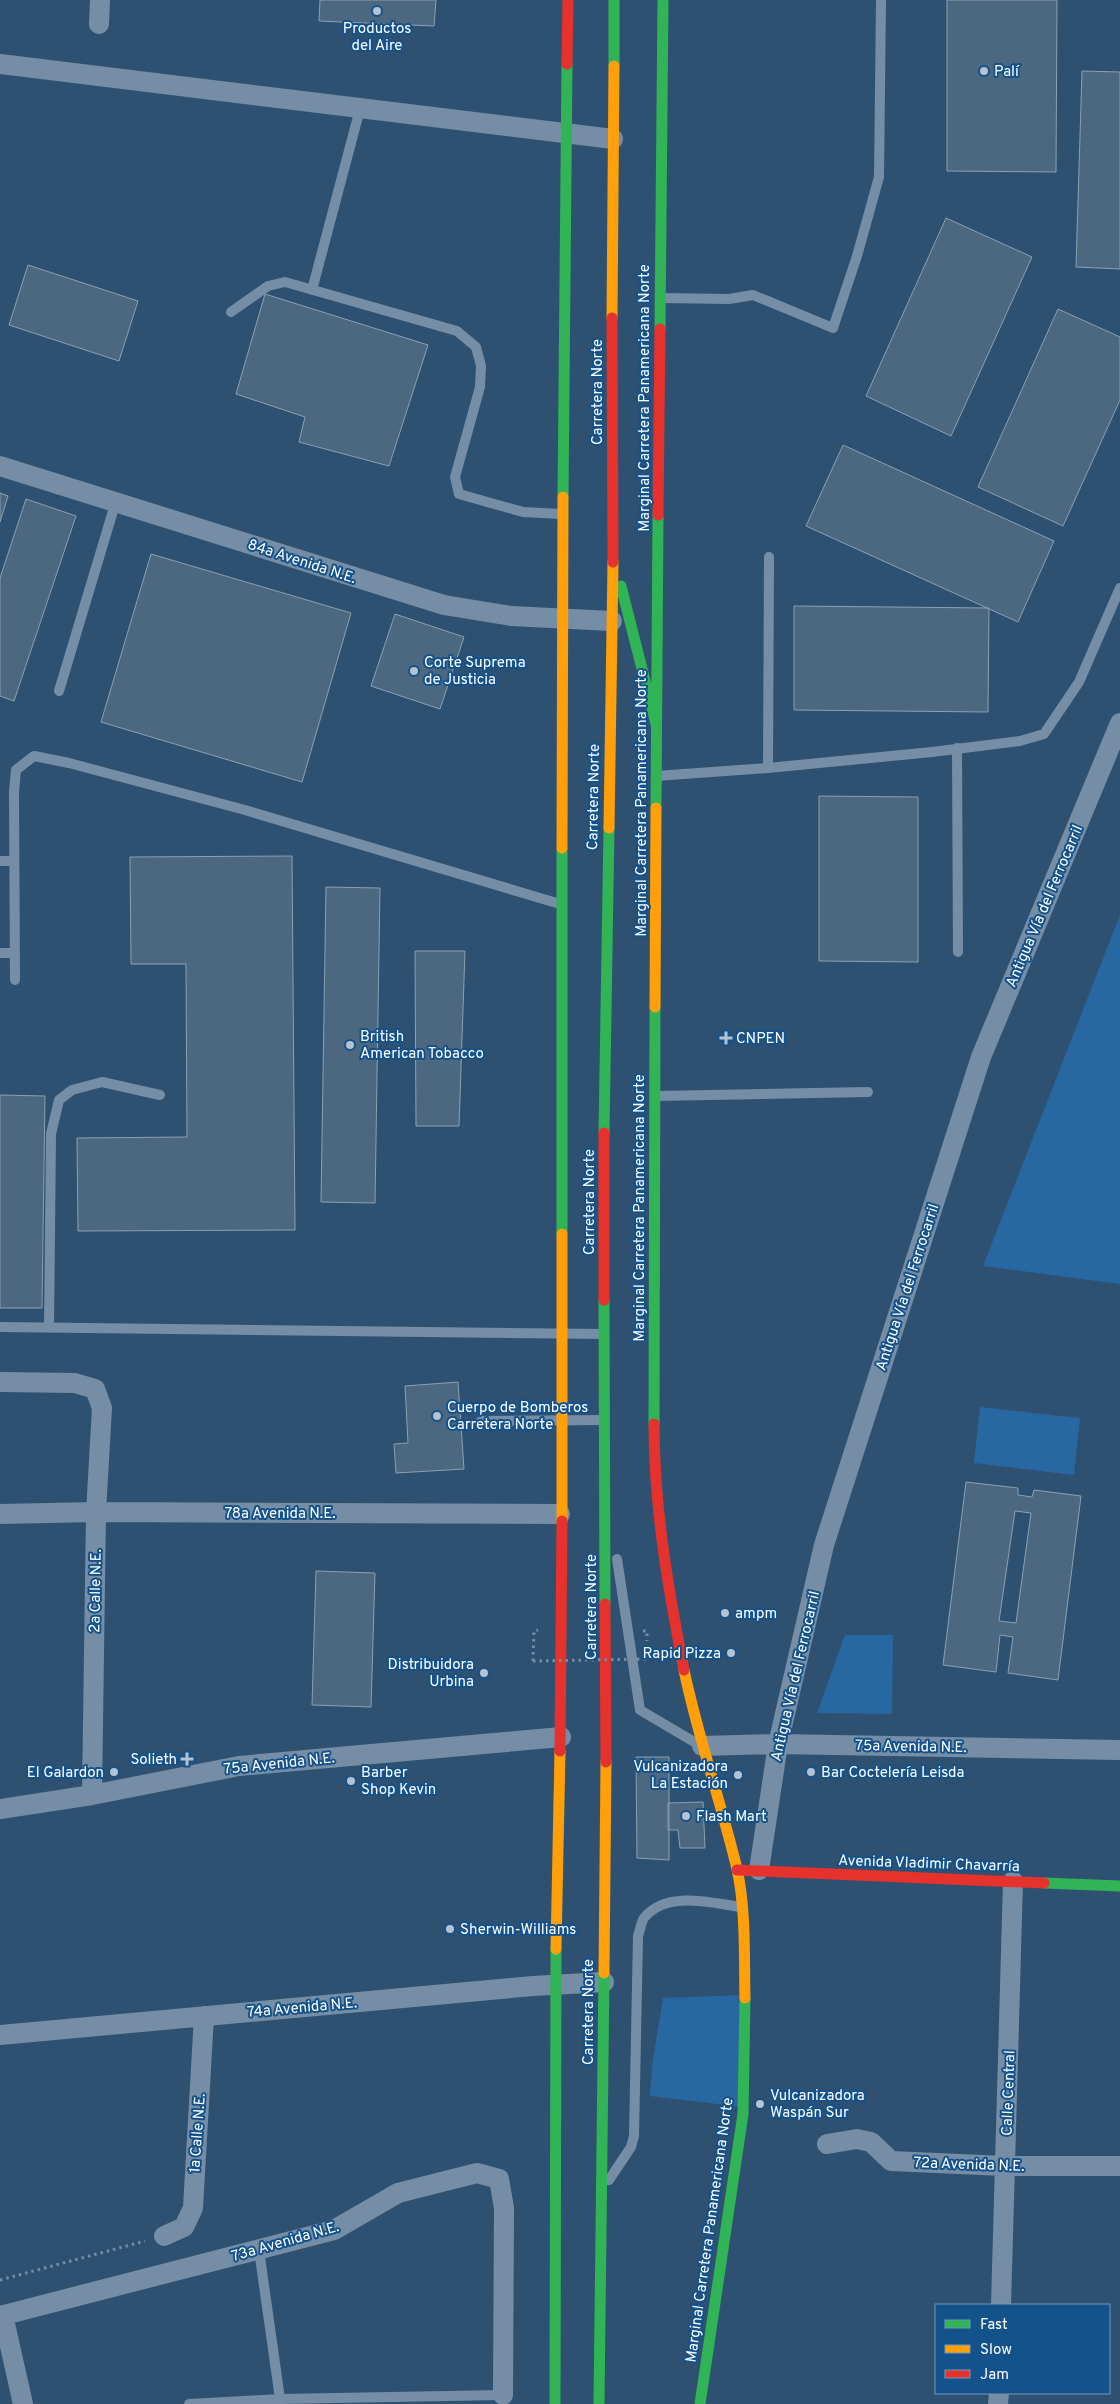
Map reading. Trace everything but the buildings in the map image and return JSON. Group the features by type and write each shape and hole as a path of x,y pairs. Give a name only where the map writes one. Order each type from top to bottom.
{"main road":[{"name":"Carretera Norte","path":"554,2404 555,1984 561,1737 562,514 568,0"},
{"name":"Carretera Norte","path":"599,2404 607,1640 604,1420 604,1141 613,558 614,0"},
{"name":"Marginal Carretera Panamericana Norte","path":"663,0 656,724 654,1466 664,1570 702,1746 737,1870 742,1907 746,2022 741,2131 700,2404"},
{"path":"613,558 656,724"},
{"name":"Avenida Vladimir Chavarría","path":"737,1870 1120,1886"}],"street":[{"path":"99,24 100,0"},
{"path":"0,64 613,139"},
{"name":"84a Avenida N.E.","path":"0,466 444,605 511,616 612,621"},
{"name":"Antigua Vía del Ferrocarril","path":"759,1870 778,1744 824,1545 981,1057 1120,723"},
{"name":"2a Calle N.E.","path":"0,1382 76,1383 94,1389 102,1408 96,1512 92,1795"},
{"name":"78a Avenida N.E.","path":"0,1514 96,1512 560,1514"},
{"name":"75a Avenida N.E.","path":"0,1810 92,1795 239,1766 561,1737"},
{"name":"75a Avenida N.E.","path":"702,1746 778,1744 1120,1750"},
{"name":"Calle Central","path":"1001,2304 1013,1881"},
{"name":"74a Avenida N.E.","path":"0,2035 555,1984 604,1982"},
{"name":"1a Calle N.E.","path":"164,2236 184,2227 193,2208 204,2016"},
{"name":"72a Avenida N.E.","path":"826,2144 857,2139 871,2142 890,2161 1006,2166 1120,2166"},
{"name":"73a Avenida N.E.","path":"1,2316 334,2230 398,2193 478,2174 499,2179 504,2208 503,2394"},
{"path":"1,2316 23,2404"}],"lane":[{"path":"660,298 729,298 753,295 834,328 879,177 881,0"},
{"path":"312,290 360,109"},
{"path":"231,312 268,286 285,282 457,331 476,347 481,366 480,387 455,477 459,494 523,512 562,514"},
{"path":"59,691 116,501"},
{"path":"768,768 769,557"},
{"path":"656,776 768,768 956,748 1020,741 1044,734 1079,682 1120,588"},
{"path":"956,748 958,952"},
{"path":"15,980 14,792 16,770 34,756 70,763 245,810 563,905"},
{"path":"0,861 14,861"},
{"path":"0,953 15,953"},
{"path":"49,1328 51,1134 60,1100 72,1090 102,1082 160,1095"},
{"path":"655,1096 868,1092"},
{"path":"0,1327 605,1334"},
{"path":"481,1421 604,1420"},
{"path":"605,1481 640,1710 702,1746"},
{"path":"602,2190 631,2147 634,2136 638,1936 643,1918 659,1905 688,1900 742,1907"},
{"path":"258,2250 280,2399"},
{"path":"189,2404 280,2399 503,2394"}],"path":[{"path":"534,1631 533,1661 647,1659"},
{"path":"0,2280 164,2236"}],"shaded area":[{"path":"1120,915 1120,1284 983,1266"},
{"path":"980,1407 1080,1418 1074,1475 974,1463"},
{"path":"845,1635 893,1635 892,1714 817,1713"},
{"path":"745,1995 743,2107 650,2096 652,2067 663,1998"}],"traffic: fast":[{"path":"614,0 614,66"},
{"path":"660,329 663,0"},
{"path":"563,497 567,64"},
{"path":"656,808 658,515"},
{"path":"621,586 656,724"},
{"path":"604,1133 609,828"},
{"path":"562,848 562,1234"},
{"path":"654,1424 655,1007"},
{"path":"604,1300 605,1604"},
{"path":"1044,1883 1120,1886"},
{"path":"555,2404 556,1949"},
{"path":"599,2404 604,1973"},
{"path":"700,2404 743,2114 745,1998"}],"traffic: slow":[{"path":"612,318 614,66"},
{"path":"562,848 563,497"},
{"path":"609,828 613,562"},
{"path":"655,1007 656,808"},
{"path":"562,1234 562,1521"},
{"path":"684,1670 740,1885 743,1917 745,1998"},
{"path":"556,1949 560,1751"},
{"path":"604,1973 606,1762"}],"traffic: jam":[{"path":"567,64 568,0"},
{"path":"612,318 613,562"},
{"path":"658,515 660,329"},
{"path":"604,1133 604,1300"},
{"path":"654,1424 659,1517 684,1670"},
{"path":"560,1751 562,1521"},
{"path":"605,1604 606,1762"},
{"path":"737,1870 1044,1883"}],"place":[{"name":"Productos del Aire","path":"377,11"},
{"name":"Palí","path":"984,71"},
{"name":"Corte Suprema de Justicia","path":"414,671"},
{"name":"CNPEN","path":"726,1038"},
{"name":"British American Tobacco","path":"350,1045"},
{"name":"Cuerpo de Bomberos Carretera Norte","path":"437,1416"},
{"name":"ampm","path":"725,1613"},
{"name":"Rapid Pizza","path":"731,1653"},
{"name":"Distribuidora Urbina","path":"484,1673"},
{"name":"Solieth","path":"187,1759"},
{"name":"El Galardon","path":"114,1772"},
{"name":"Bar Coctelería Leisda","path":"811,1772"},
{"name":"Vulcanizadora La Estación","path":"738,1775"},
{"name":"Barber Shop Kevin","path":"351,1781"},
{"name":"Flash Mart","path":"686,1816"},
{"name":"Sherwin-Williams","path":"450,1929"},
{"name":"Vulcanizadora Waspán Sur","path":"760,2104"}]}
